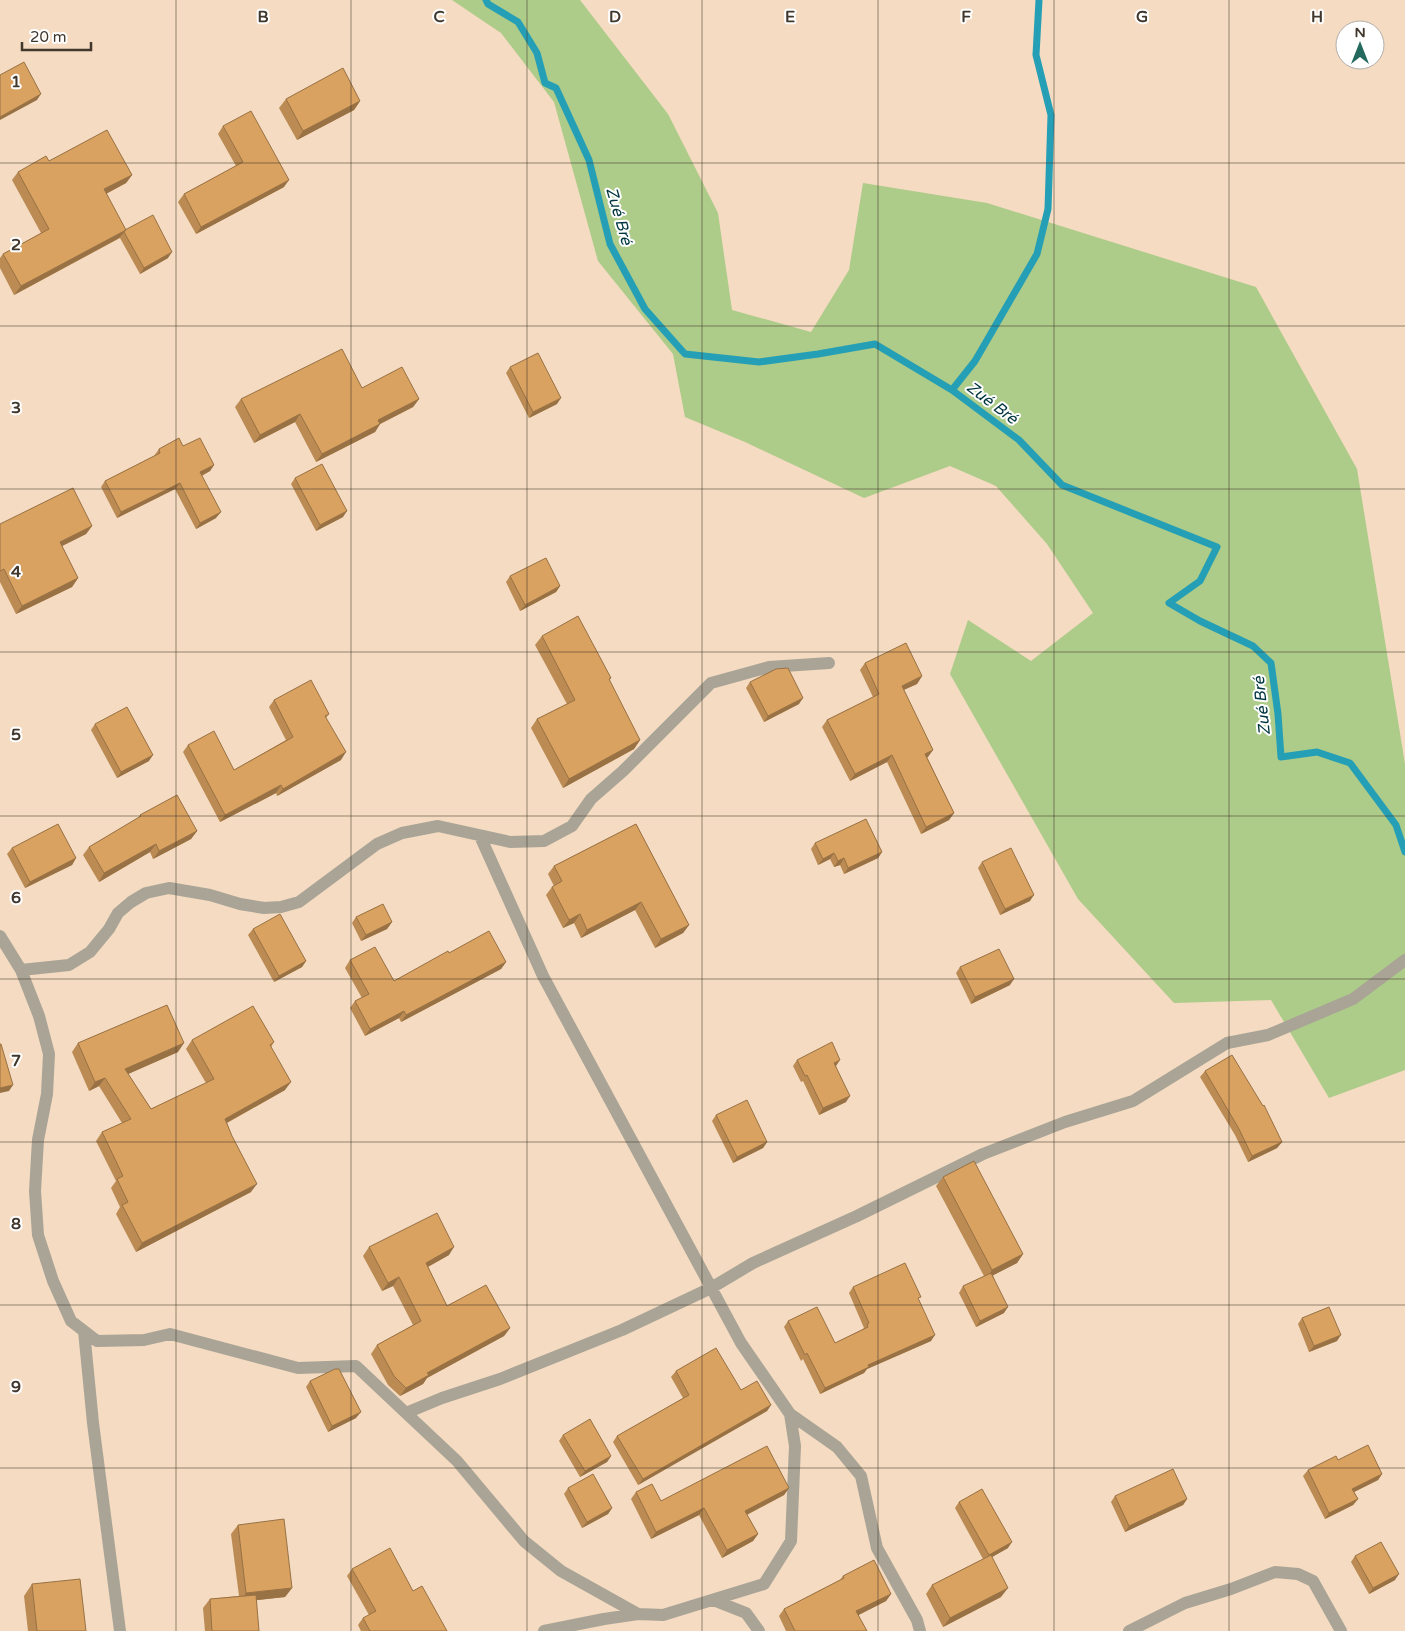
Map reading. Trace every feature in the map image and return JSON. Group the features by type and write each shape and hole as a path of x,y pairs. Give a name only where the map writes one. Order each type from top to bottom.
{"street":[{"path":"21,970 69,965 90,952 118,913 146,893 169,888 210,895 240,904 264,908 281,907 299,902 377,844 402,833 438,826 510,842 544,841 572,826 590,800 623,771 711,683 769,667 828,663"},
{"path":"480,836 543,976 741,1343 790,1414 837,1447 861,1476 876,1548 917,1620 920,1631"},
{"path":"0,936 21,970 39,1016 49,1054 47,1094 38,1140 35,1191 38,1235 53,1281 71,1321 97,1341 144,1340 170,1334 298,1368 356,1366 457,1461 524,1541 561,1571 638,1614"},
{"path":"406,1413 442,1398 500,1379 622,1330 711,1288 753,1263 857,1216 983,1154 1065,1122 1133,1101 1227,1043 1268,1035 1352,999 1405,960"},
{"path":"84,1331 93,1423 120,1631"},
{"path":"544,1631 638,1614 664,1615 764,1584 791,1541 795,1446 790,1414"},
{"path":"1129,1631 1185,1603 1231,1589 1275,1572 1298,1574 1313,1581 1340,1631"},
{"path":"713,1600 746,1612 759,1631"}],"green space":[{"path":"452,0 580,0 668,114 718,213 732,310 811,332 849,270 863,183 987,203 1256,287 1357,469 1405,764 1405,1070 1329,1098 1271,1000 1174,1003 1078,899 950,674 968,620 1031,661 1093,613 1047,544 996,486 950,466 864,498 745,442 685,417 673,354 598,261 554,102 501,33"}],"building":[{"path":"24,62 41,94 0,117 0,75"},
{"path":"343,68 360,101 303,131 286,99"},
{"path":"251,111 289,180 201,227 184,194 243,162 223,126"},
{"path":"107,130 132,175 104,189 126,230 21,286 3,254 49,229 18,172 46,156 49,161"},
{"path":"153,215 172,252 144,268 124,232"},
{"path":"342,349 362,388 402,367 419,399 378,420 380,424 322,454 300,414 260,435 241,399"},
{"path":"538,353 561,398 533,412 510,367"},
{"path":"179,438 183,446 200,438 214,465 200,472 221,512 200,523 180,483 121,512 105,481 160,453 159,449"},
{"path":"322,464 347,511 320,525 295,478"},
{"path":"73,488 92,526 60,542 78,578 22,606 4,569 0,571 0,524"},
{"path":"546,558 560,586 525,605 510,576"},
{"path":"578,616 611,678 609,679 640,740 569,779 537,719 575,700 542,636"},
{"path":"906,643 922,676 902,686 933,750 925,754 954,813 926,827 892,755 855,774 827,720 879,694 865,663"},
{"path":"788,668 803,698 768,716 750,682 776,669"},
{"path":"311,680 329,714 325,716 346,752 283,789 281,785 225,815 188,745 214,731 234,770 293,737 274,700"},
{"path":"127,707 153,755 121,772 95,724"},
{"path":"177,795 197,831 159,851 156,844 104,873 89,847 140,815"},
{"path":"866,819 882,852 848,868 844,858 838,861 834,853 823,859 815,843"},
{"path":"58,824 76,858 30,882 12,848"},
{"path":"636,824 689,925 661,939 641,902 587,930 580,914 569,920 552,887 562,881 554,866"},
{"path":"1011,848 1034,895 1005,909 982,862"},
{"path":"383,904 392,922 366,935 356,917"},
{"path":"280,914 306,961 279,976 253,929"},
{"path":"489,931 506,962 406,1015 404,1011 370,1029 355,1001 369,994 350,960 375,947 394,981"},
{"path":"999,949 1014,979 975,997 960,967"},
{"path":"167,1005 184,1043 125,1069 151,1109 214,1079 192,1040 253,1006 274,1042 270,1045 291,1082 225,1119 257,1184 142,1243 122,1205 128,1202 117,1179 123,1176 102,1132 131,1119 105,1078 95,1082 78,1043"},
{"path":"832,1042 840,1060 834,1063 850,1096 823,1108 807,1075 805,1076 797,1060"},
{"path":"0,1044 13,1085 0,1088"},
{"path":"1232,1055 1264,1105 1282,1142 1252,1156 1239,1129 1205,1071"},
{"path":"747,1100 767,1142 737,1157 716,1115"},
{"path":"974,1161 1023,1254 992,1270 943,1177"},
{"path":"437,1213 454,1247 426,1263 447,1306 486,1285 510,1328 427,1373 429,1375 406,1388 394,1376 377,1345 421,1321 399,1277 388,1283 369,1247"},
{"path":"905,1263 921,1297 918,1298 935,1335 868,1365 869,1367 825,1388 807,1353 805,1355 788,1321 817,1307 835,1343 868,1327 867,1324 869,1323 853,1287"},
{"path":"991,1273 1008,1307 980,1321 963,1286"},
{"path":"1329,1307 1341,1335 1314,1346 1302,1318"},
{"path":"716,1348 741,1390 757,1381 771,1405 643,1479 617,1436 689,1395 676,1371"},
{"path":"335,1369 339,1369 361,1412 332,1426 310,1381"},
{"path":"590,1419 611,1456 585,1471 563,1435"},
{"path":"1368,1445 1382,1474 1352,1489 1358,1499 1329,1513 1308,1470 1336,1456 1338,1460"},
{"path":"767,1446 789,1488 745,1511 758,1534 727,1550 704,1508 656,1532 636,1492 652,1484 661,1501"},
{"path":"1173,1469 1187,1499 1129,1526 1115,1496"},
{"path":"593,1474 612,1508 587,1522 568,1488"},
{"path":"982,1489 1012,1542 989,1555 959,1502"},
{"path":"284,1519 292,1588 246,1593 238,1525"},
{"path":"1381,1542 1399,1574 1373,1588 1355,1556"},
{"path":"390,1548 413,1591 422,1586 447,1631 370,1631 363,1618 376,1611 352,1569"},
{"path":"991,1555 1008,1588 950,1618 932,1585"},
{"path":"874,1560 891,1594 856,1611 867,1631 795,1631 784,1609"},
{"path":"80,1579 86,1631 37,1631 32,1584"},
{"path":"256,1595 259,1631 212,1631 210,1599"}],"waterway":[{"name":"Zué Bré","path":"486,0 488,4 518,22 537,53 545,83 556,88 589,160 610,244 645,309 685,354 759,362 875,344 952,390 1019,440 1062,485 1217,547 1200,581 1169,603 1200,621 1253,646 1271,663 1278,714 1281,757 1317,752 1350,763 1396,825 1405,852"},
{"path":"952,390 975,361 1037,254 1048,209 1051,115 1036,55 1039,0"}]}
